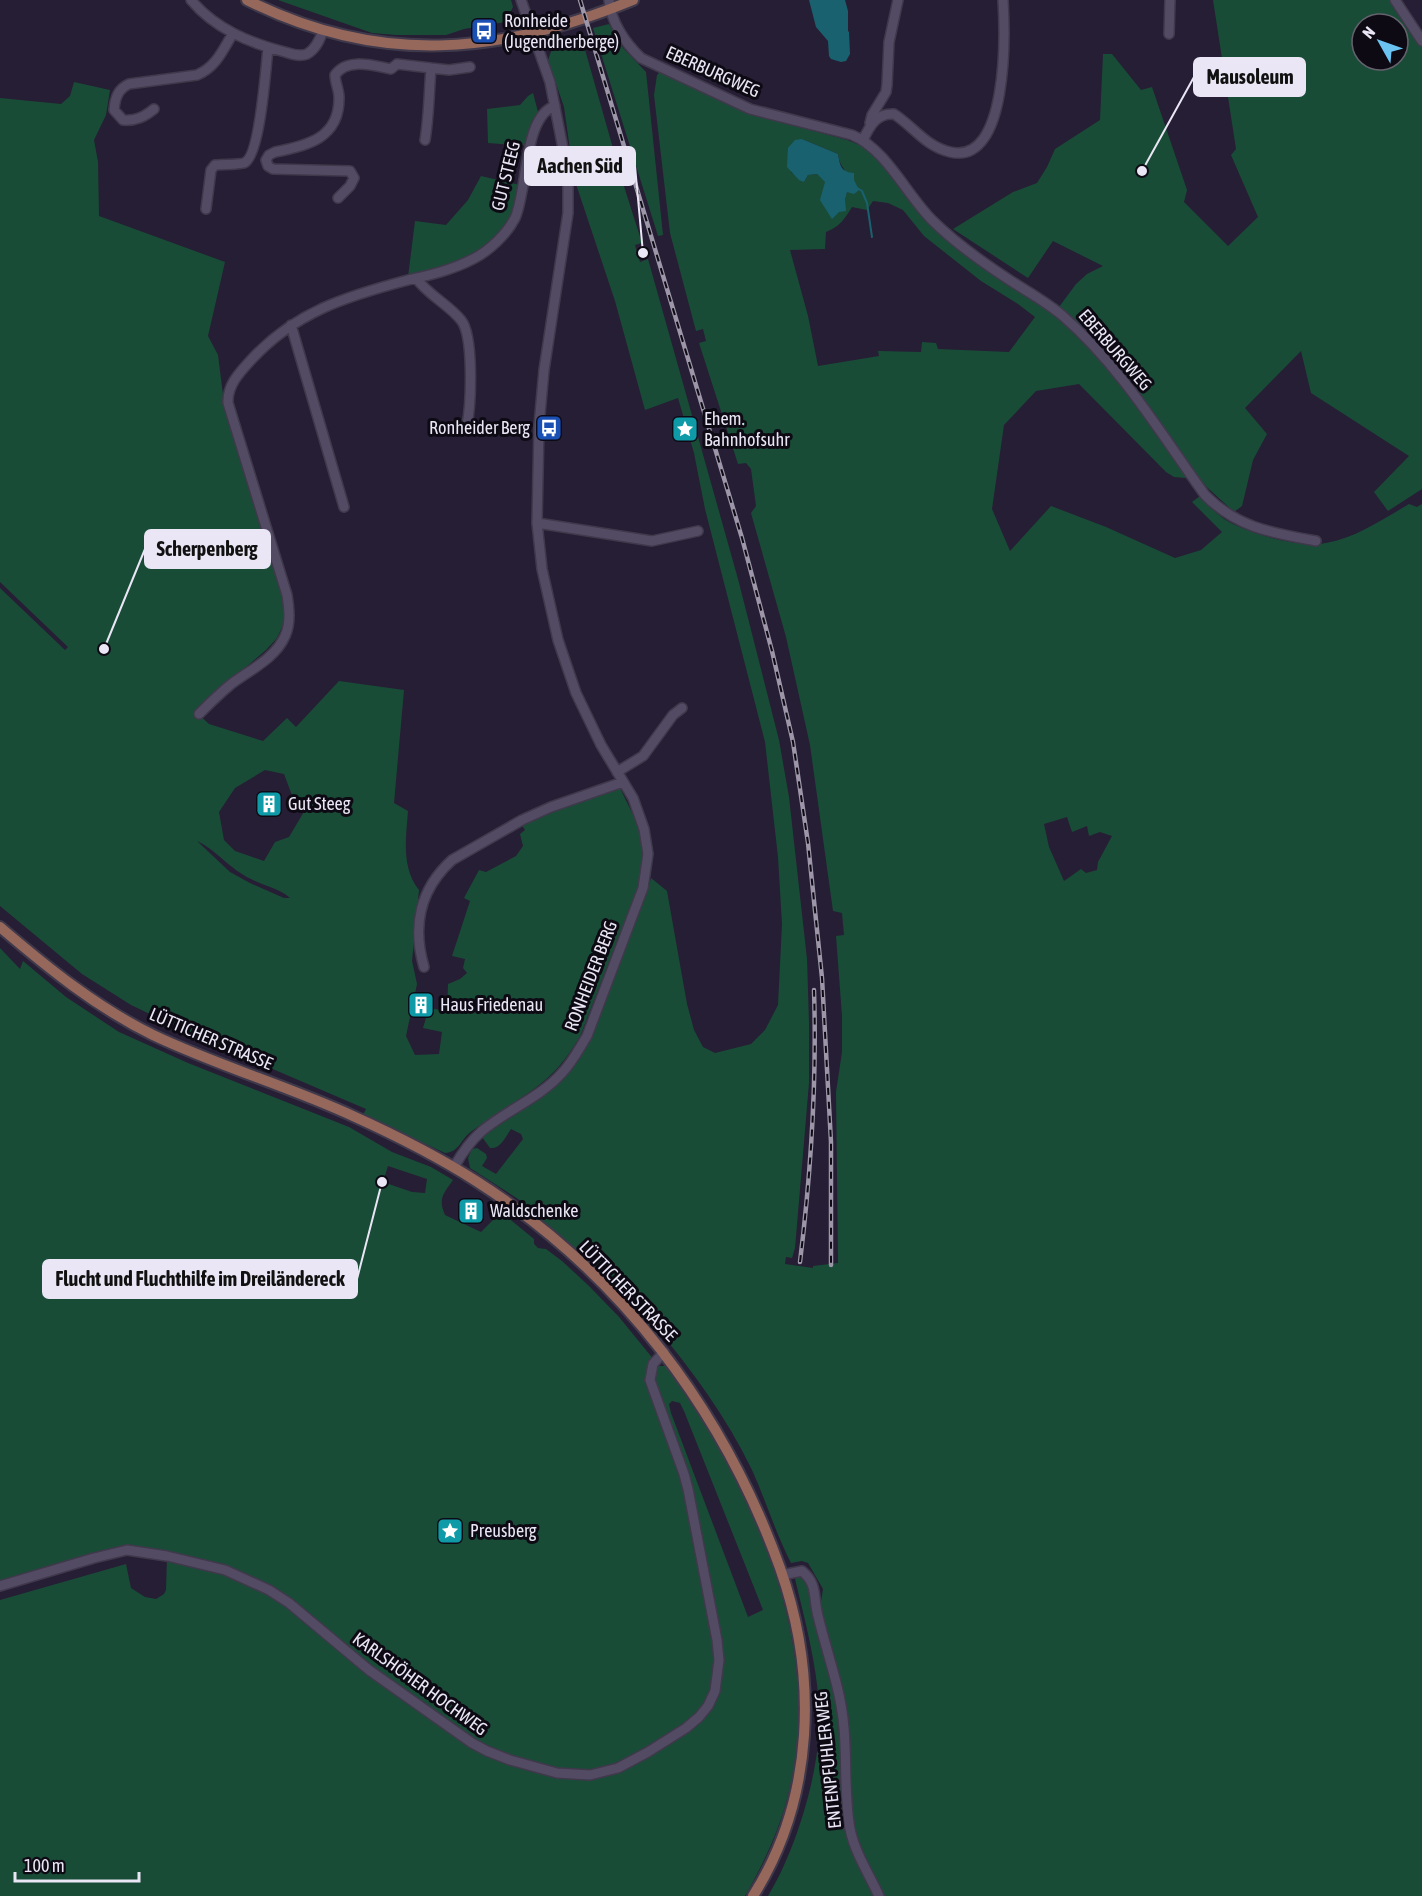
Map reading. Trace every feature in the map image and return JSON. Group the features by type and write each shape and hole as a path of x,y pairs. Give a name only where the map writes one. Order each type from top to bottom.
{"main road":[{"path":"247,0 291,20 323,31 371,42 399,45 471,45 534,33 609,5 633,0"},
{"name":"LÜTTICHER STRASSE","path":"0,927 57,975 124,1019 193,1052 350,1114 406,1141 506,1200 559,1243 630,1312 664,1352 723,1439 768,1533 796,1624 804,1668 805,1739 800,1776 776,1855 753,1896"}],"street":[{"path":"191,0 214,22 268,48 306,55 319,42 323,31"},
{"name":"RONHEIDER BERG","path":"453,1167 472,1140 483,1129 546,1088 562,1074 587,1036 643,888 648,854 644,830 633,798 576,693 558,640 542,569 537,523 538,447 544,370 568,213 568,174 550,82 521,0"},
{"path":"864,140 872,116 886,92 889,42 897,0"},
{"path":"870,125 886,113 894,114 922,139 952,153 965,152 980,142 993,122 1000,100 1003,0"},
{"path":"1169,34 1170,0"},
{"path":"1395,0 1422,41"},
{"name":"EBERBURGWEG","path":"609,5 630,48 647,61 750,109 864,140 883,158 914,202 934,222 996,271 1062,315 1087,338 1141,404 1205,495 1215,505 1237,521 1254,528 1316,541"},
{"path":"154,109 141,118 131,121 123,120 114,110 117,94 124,86 205,72 217,60 233,33"},
{"path":"338,198 353,183 354,178 350,171 273,169 268,166 266,160 275,152 315,142 325,133 338,109 340,95 335,75 339,69 346,65 360,64 391,69 397,64 399,45"},
{"path":"206,209 211,170 215,165 244,163 253,150 258,135 268,48"},
{"path":"397,64 449,70 470,67"},
{"path":"425,140 430,110 431,68"},
{"name":"GUT STEEG","path":"199,714 223,691 274,651 285,636 288,627 286,595 231,413 228,394 237,376 270,340 291,325 335,302 443,272 488,249 510,226 521,198 536,123 549,108 555,106"},
{"path":"417,279 461,320 468,336 470,410 467,425"},
{"path":"291,325 344,507"},
{"path":"537,523 652,541 698,531"},
{"path":"617,772 643,756 673,715 682,708"},
{"path":"424,968 420,952 421,905 442,868 522,820 551,807 623,782"},
{"name":"KARLSHÖHER HOCHWEG","path":"0,1586 121,1551 167,1556 205,1564 248,1580 289,1603 369,1670 451,1729 487,1751 529,1765 574,1776 591,1775 618,1768 648,1752 699,1717 712,1699 717,1678 717,1640 688,1489 650,1380 653,1364 664,1352"},
{"name":"ENTENPFUHLER WEG","path":"782,1575 802,1571 812,1580 816,1610 838,1686 844,1727 846,1791 851,1831 858,1852 879,1896"}],"shaded area":[{"path":"278,0 511,0 513,7 505,22 464,29 446,35 396,35 372,33"},
{"path":"809,0 845,0 848,11 850,54 846,61 841,62 829,56 828,41 816,27"},
{"path":"1213,0 1393,0 1401,12 1350,12 1350,72 1410,72 1410,27 1422,46 1422,489 1388,511 1374,492 1409,456 1311,393 1301,351 1245,408 1267,434 1253,460 1242,506 1234,512 1198,479 1174,477 1166,472 1079,384 1036,391 1004,425 992,509 1010,551 1051,506 1106,527 1175,558 1201,550 1222,532 1192,502 1200,496 1231,523 1264,536 1303,544 1337,541 1369,527 1409,504 1417,507 1422,504 1422,1896 768,1896 779,1877 798,1829 813,1777 817,1751 819,1704 810,1641 795,1579 798,1576 805,1578 810,1586 811,1610 821,1602 823,1589 808,1563 802,1561 791,1563 752,1470 732,1432 695,1377 655,1326 652,1327 610,1283 518,1199 470,1168 468,1158 472,1149 477,1148 486,1154 487,1158 482,1166 496,1174 523,1139 521,1134 511,1129 500,1145 490,1148 482,1137 557,1084 576,1061 599,1017 651,878 667,891 687,1004 694,1030 703,1047 715,1053 751,1044 765,1030 778,1005 782,924 778,857 765,742 705,509 694,453 678,398 645,410 615,301 574,178 564,107 548,60 552,49 580,32 642,243 635,245 640,262 648,259 738,579 779,740 789,797 807,959 809,1023 809,1083 795,1248 792,1258 786,1257 785,1264 813,1268 813,1266 838,1263 836,1092 842,1052 842,1016 836,936 844,935 842,913 833,911 810,745 786,637 751,513 756,506 751,469 746,463 738,464 699,343 706,341 703,329 696,331 670,233 654,95 657,75 660,72 673,76 752,114 862,146 878,159 974,258 979,253 1059,307 1076,284 1087,274 1103,266 1053,241 1028,278 953,229 1013,192 1037,183 1055,149 1100,120 1103,54 1112,54 1141,90 1152,87 1187,190 1184,202 1228,246 1258,217 1231,155 1236,149","holes":["802,139 838,154 847,176 845,200 817,174 808,175 804,182 791,172","873,201 888,203 903,210 924,236 981,281 1035,317 1009,352 938,349 936,343 922,342 921,352 878,351 879,356 818,366 808,316 790,250 825,249 826,232 841,222 852,207 867,210","1067,817 1072,832 1087,826 1089,836 1100,832 1112,836 1098,862 1097,870 1086,873 1081,869 1064,881 1049,847 1044,824"]},
{"path":"609,24 623,48 646,72 663,235 658,236 593,28"},
{"path":"74,82 110,90 106,115 94,140 98,162 99,216 225,262 208,336 218,355 223,395 283,596 283,625 277,638 266,650 195,711 209,724 263,741 287,718 296,727 339,681 404,690 394,803 408,811 407,862 409,872 419,890 412,961 417,984 406,1036 415,1055 439,1054 442,1032 423,1028 429,1008 447,1011 448,984 467,973 463,968 465,959 452,956 470,901 464,898 479,870 486,872 516,856 523,846 520,834 525,830 521,824 619,786 638,825 643,852 638,887 581,1034 559,1067 546,1079 472,1131 450,1152 445,1153 363,1115 366,1109 198,1037 131,1005 82,974 0,906 0,588 65,650 68,647 0,582 0,98 61,104 70,96","holes":["265,770 284,774 293,798 305,810 289,837 275,842 264,861 235,851 224,840 219,812 235,788","197,841 244,875 290,898 284,898 230,872"]},
{"path":"533,93 538,112 532,121 528,146 488,143 487,109 520,105"},
{"path":"802,139 838,154 842,168 854,173 854,180 859,190 854,194 847,192 846,211 839,212 832,219 820,200 825,182 817,174 808,175 804,182 799,180 787,167 788,148 795,140"},
{"path":"481,176 520,185 513,212 505,227 469,258 443,269 408,277 415,221 446,225 468,200"},
{"path":"0,948 20,969 23,961 66,997 119,1032 188,1063 349,1127 392,1152 431,1167 453,1180 442,1201 445,1215 481,1232 501,1212 534,1239 534,1244 538,1248 546,1249 589,1286 619,1317 659,1366 666,1366 697,1411 726,1460 752,1512 773,1567 789,1623 797,1680 798,1736 789,1791 771,1845 745,1896 0,1896 0,1600 126,1564 131,1588 145,1597 156,1599 166,1590 167,1556 134,1551 0,1586","holes":["388,1166 427,1179 425,1193 412,1192 383,1182","672,1401 680,1403 684,1411 763,1610 748,1617 671,1413 669,1404"]}],"waterway":[{"path":"857,188 862,191 867,203 872,237"}],"railway":[{"path":"580,0 742,538 793,742 808,843 822,978 831,1142 831,1265"},
{"path":"800,1262 812,1126 815,1058 814,990"}],"place":[{"name":"Ronheide (Jugendherberge)","path":"484,31"},
{"name":"Mausoleum","path":"1142,171"},
{"name":"Aachen Süd","path":"643,253"},
{"name":"Ronheider Berg","path":"549,428"},
{"name":"Ehem. Bahnhofsuhr","path":"685,429"},
{"name":"Scherpenberg","path":"104,649"},
{"name":"Gut Steeg","path":"269,804"},
{"name":"Haus Friedenau","path":"421,1005"},
{"name":"Flucht und Fluchthilfe im Dreiländereck","path":"382,1182"},
{"name":"Waldschenke","path":"471,1211"},
{"name":"Preusberg","path":"450,1531"}]}
